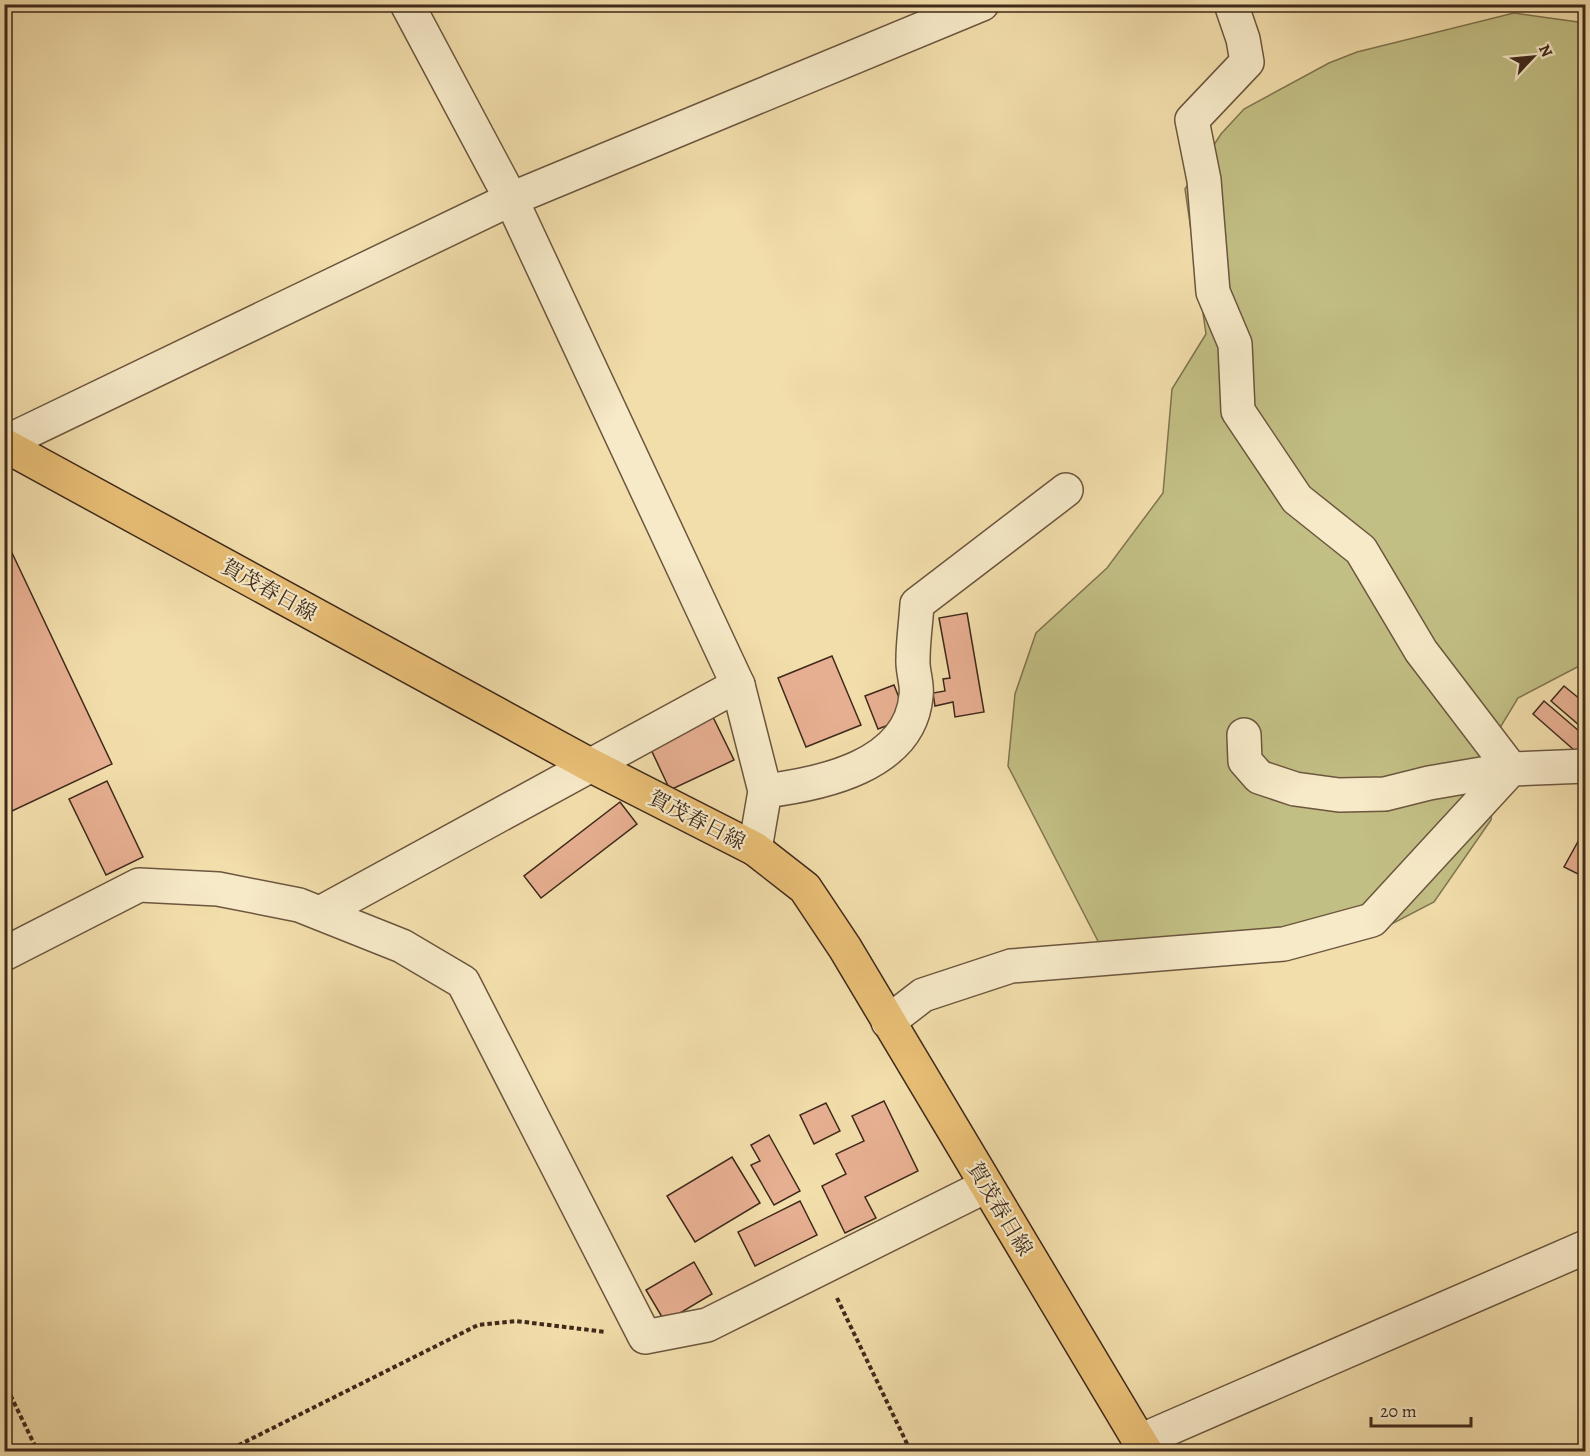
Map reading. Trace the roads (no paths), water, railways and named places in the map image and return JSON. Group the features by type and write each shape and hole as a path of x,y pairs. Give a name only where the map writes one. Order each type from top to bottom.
{"main road":[{"name":"賀茂春日線","path":"4,444 590,765 755,849 805,888 845,948 1143,1446"}],"street":[{"path":"407,4 511,199 738,685 765,791 755,849"},
{"path":"4,444 511,199 981,4"},
{"path":"1231,4 1244,39 1247,62 1192,120 1204,180 1213,291 1235,344 1238,411 1297,499 1361,550 1421,651 1511,769"},
{"path":"765,791 803,787 845,774 879,757 908,728 916,696 912,661 917,604 1066,490"},
{"path":"320,913 738,685"},
{"path":"1244,735 1245,761 1259,777 1295,789 1339,795 1385,794 1429,783 1511,769 1586,766"},
{"path":"888,1022 923,995 1011,966 1284,944 1372,920 1511,769"},
{"path":"4,954 139,885 218,889 299,905 402,946 463,982 645,1337 707,1325 986,1186"},
{"path":"1143,1446 1586,1247"}]}
